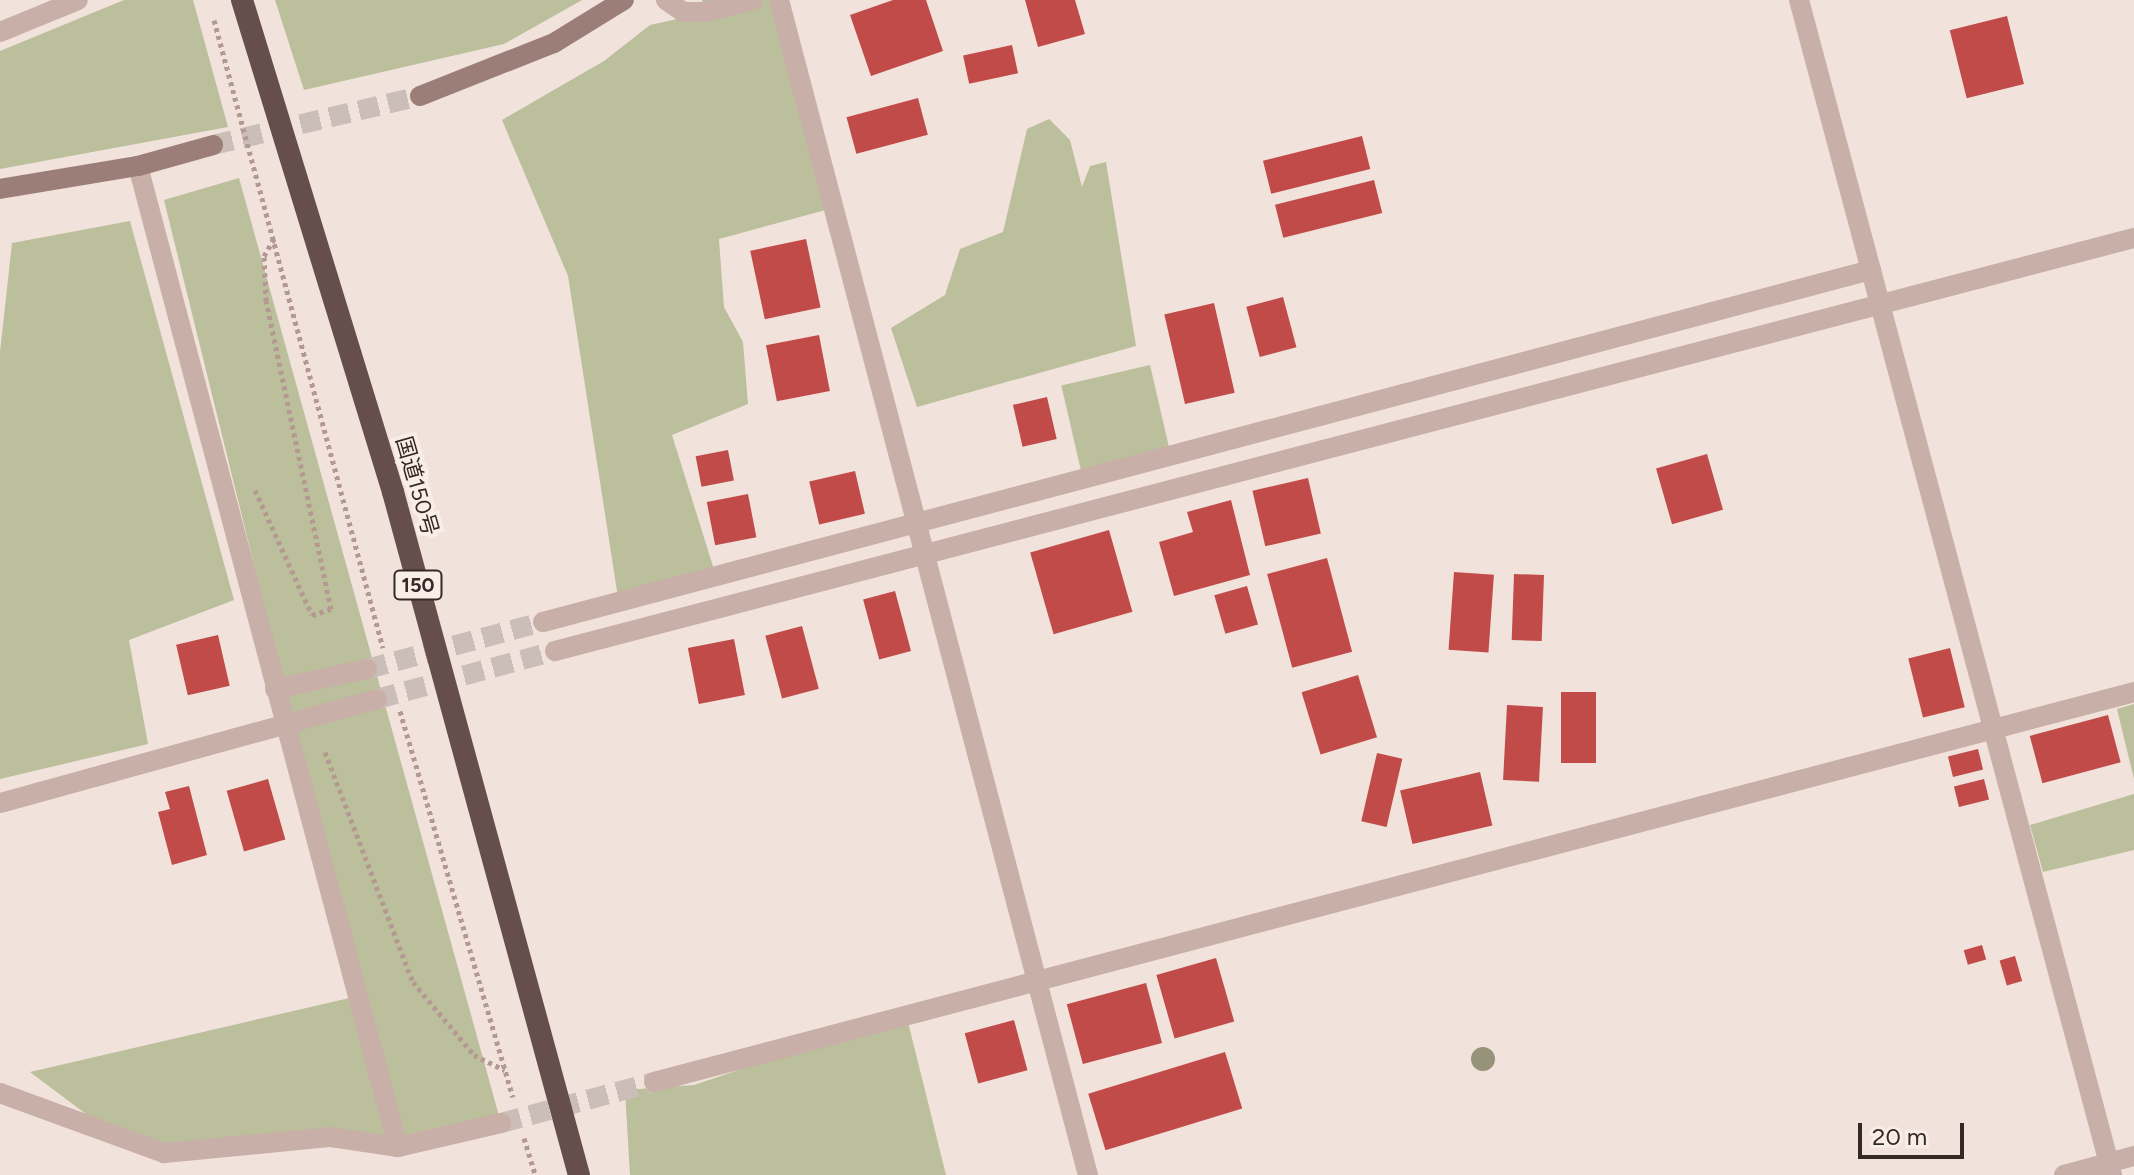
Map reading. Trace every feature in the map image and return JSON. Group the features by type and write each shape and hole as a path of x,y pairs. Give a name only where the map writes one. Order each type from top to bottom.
{"highway":[{"name":"国道150号","path":"242,0 393,492 579,1175"}],"main road":[{"path":"420,96 554,43 624,0"},
{"path":"0,189 138,166 213,145"}],"street":[{"path":"0,32 78,0"},
{"path":"666,0 683,12 705,12 753,0"},
{"path":"779,0 1088,1175"},
{"path":"1799,0 2110,1169"},
{"path":"138,166 398,1147"},
{"path":"555,651 2134,238"},
{"path":"543,622 915,520 1871,270"},
{"path":"275,689 377,665"},
{"path":"654,1082 2134,692"},
{"path":"0,803 377,699"},
{"path":"0,1093 164,1153 331,1137 398,1147 509,1119"},
{"path":"2064,1175 2110,1169 2134,1156"}],"path":[{"path":"213,15 275,236 377,665"},
{"path":"250,479 312,615 331,609 266,301 264,256 275,236"},
{"path":"399,707 505,1070 509,1119"},
{"path":"312,717 413,982 474,1055 505,1070"},
{"path":"522,1130 535,1175"}],"green space":[{"path":"124,0 193,0 228,127 0,169 0,51"},
{"path":"275,0 582,0 504,44 304,90"},
{"path":"702,0 769,0 784,23 833,208 719,239 724,307 743,342 748,404 672,435 716,576 619,604 568,276 502,120 604,61 650,25 705,13"},
{"path":"1049,119 1070,140 1082,187 1090,166 1106,162 1136,346 917,407 891,328 945,295 960,249 1003,232 1027,129"},
{"path":"239,178 501,1123 367,1141 164,1153 106,1129 30,1072 358,996 383,1088 164,200"},
{"path":"130,221 234,600 129,640 148,744 0,779 0,352 12,243"},
{"path":"1150,365 1171,456 1082,476 1061,385"},
{"path":"2134,704 2134,779 2117,709"},
{"path":"2134,794 2134,850 2043,872 2030,825"},
{"path":"906,1014 946,1175 630,1175 625,1090 694,1085"}],"building":[{"path":"893,0 926,0 943,51 871,76 850,15"},
{"path":"1025,0 1075,0 1085,34 1038,47"},
{"path":"2007,16 2024,84 1967,98 1950,30"},
{"path":"1012,45 1018,73 969,84 963,55"},
{"path":"918,98 928,135 856,154 847,117"},
{"path":"1362,136 1370,169 1271,194 1263,161"},
{"path":"1374,180 1382,213 1283,238 1275,205"},
{"path":"806,239 821,307 765,319 750,251"},
{"path":"1283,297 1296,347 1260,357 1246,307"},
{"path":"1214,303 1235,393 1185,404 1164,314"},
{"path":"819,335 830,391 777,401 766,345"},
{"path":"1047,397 1057,439 1023,447 1013,405"},
{"path":"728,450 734,480 702,487 696,456"},
{"path":"1707,454 1723,510 1672,524 1656,469"},
{"path":"855,471 865,514 819,524 809,482"},
{"path":"1308,478 1321,534 1265,546 1252,491"},
{"path":"748,494 756,537 715,545 707,502"},
{"path":"1231,500 1250,575 1174,596 1159,542 1193,532 1187,512"},
{"path":"1109,530 1132,612 1054,634 1030,553"},
{"path":"1327,558 1352,652 1292,668 1267,574"},
{"path":"1454,572 1494,575 1488,653 1449,650"},
{"path":"1514,574 1544,575 1542,641 1512,640"},
{"path":"1247,586 1258,624 1225,634 1214,595"},
{"path":"895,591 911,651 879,659 863,600"},
{"path":"802,626 819,689 782,699 765,636"},
{"path":"218,635 230,686 188,695 176,645"},
{"path":"734,639 745,695 699,704 688,648"},
{"path":"1950,648 1965,707 1923,718 1908,658"},
{"path":"1358,675 1377,737 1321,754 1302,692"},
{"path":"1561,692 1596,692 1596,763 1561,763"},
{"path":"1507,705 1543,707 1539,782 1503,780"},
{"path":"2108,715 2121,762 2042,783 2030,736"},
{"path":"1978,749 1983,769 1953,777 1948,756"},
{"path":"1377,753 1402,759 1387,827 1361,821"},
{"path":"1480,772 1492,826 1412,844 1400,790"},
{"path":"268,779 285,840 244,851 227,791"},
{"path":"1984,779 1989,799 1959,807 1954,786"},
{"path":"189,786 207,855 172,865 158,812 170,809 165,792"},
{"path":"1982,945 1986,959 1968,965 1964,950"},
{"path":"2015,956 2022,981 2007,985 2000,960"},
{"path":"1216,958 1234,1021 1175,1039 1156,975"},
{"path":"1146,983 1162,1043 1083,1064 1067,1004"},
{"path":"1014,1020 1027,1070 978,1083 965,1033"},
{"path":"1225,1052 1242,1108 1105,1150 1088,1094"}],"tunnel":[{"path":"213,145 420,96"},
{"path":"367,669 543,622"},
{"path":"377,699 555,651"},
{"path":"501,1123 654,1082"}]}
